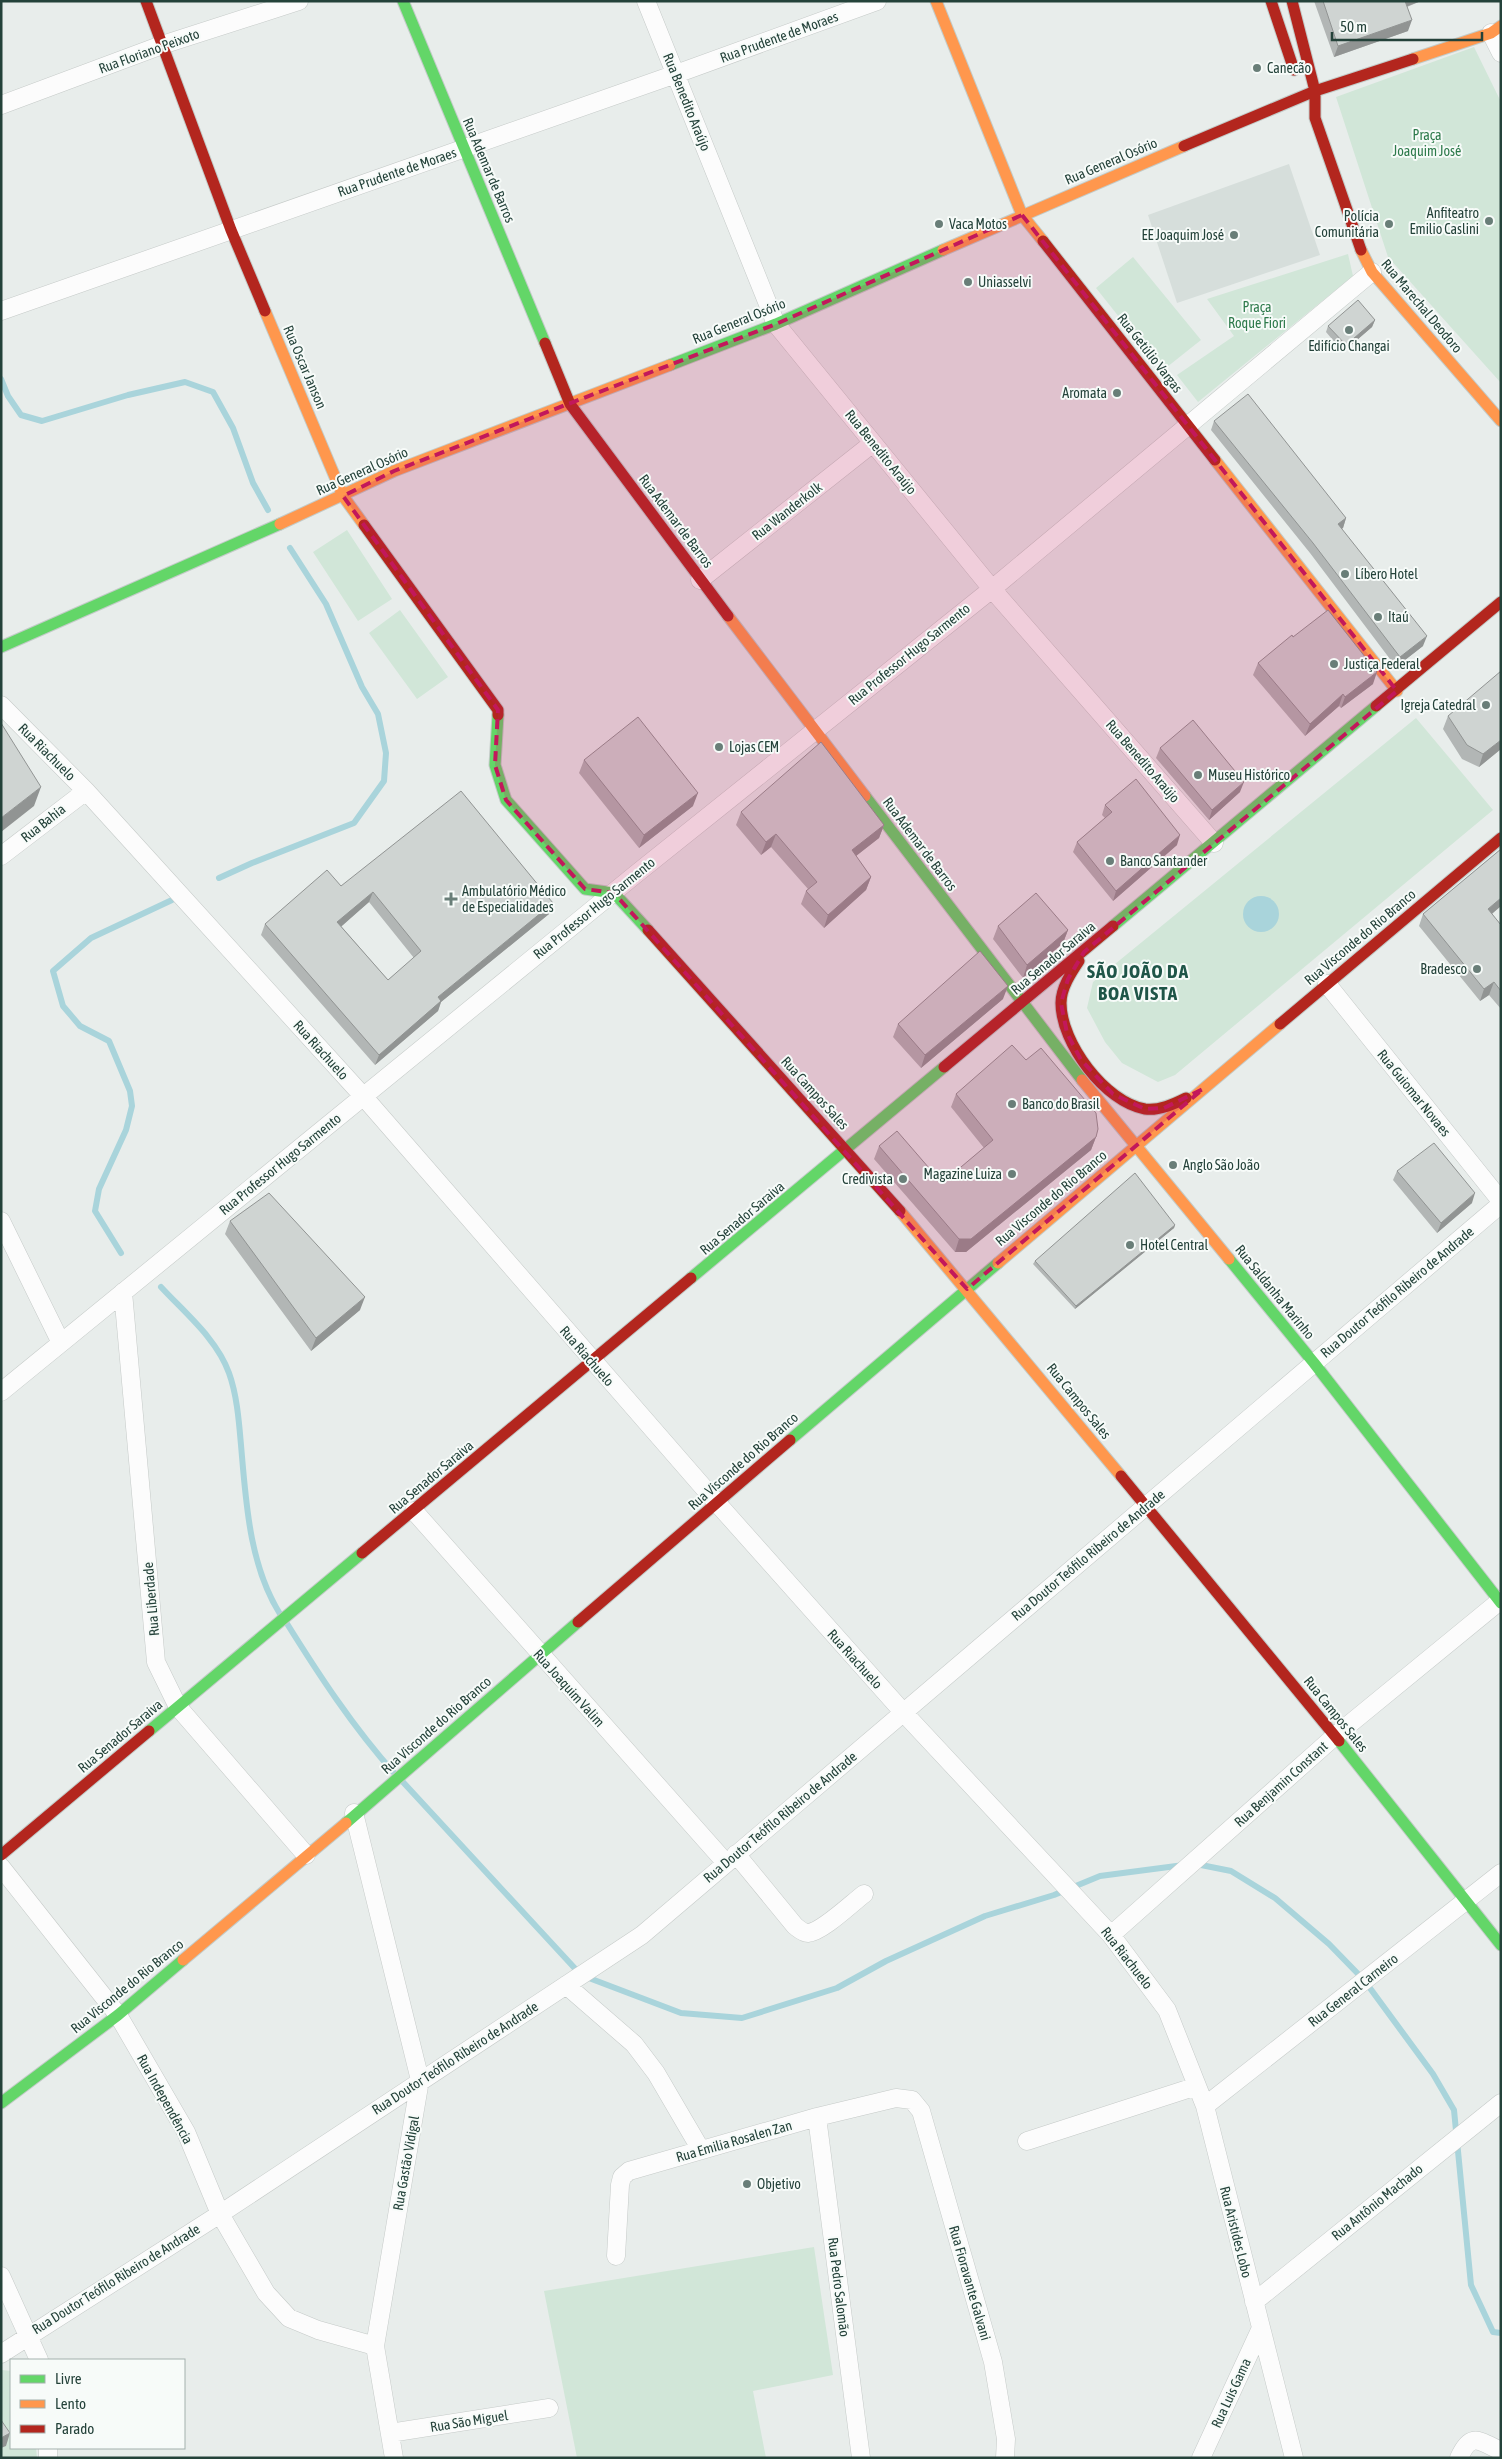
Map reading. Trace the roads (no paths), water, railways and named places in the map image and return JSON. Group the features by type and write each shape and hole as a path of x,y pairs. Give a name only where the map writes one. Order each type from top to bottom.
{"main road":[{"name":"Rua Oscar Janson","path":"146,1 231,230 343,496 498,710 495,765 506,800 585,889 614,892"},
{"name":"Rua Ademar de Barros","path":"403,1 570,404 700,580 1023,1003"},
{"name":"Rua Getúlio Vargas","path":"936,1 1022,215 1397,690"},
{"name":"Rua Marechal Deodoro","path":"1271,1 1303,96 1314,112 1362,254 1372,272 1501,422"},
{"name":"Rua Marechal Deodoro","path":"1292,1 1315,91 1314,112"},
{"name":"Rua General Osório","path":"1,647 343,496 394,471 776,324 1022,215 1315,91 1496,30"},
{"name":"Rua Senador Saraiva","path":"1,1855 1501,602"},
{"name":"Rua Visconde do Rio Branco","path":"1,2103 118,2016 354,1813 418,1762 540,1655 968,1289 1501,838"},
{"name":"Rua Campos Sales","path":"614,892 847,1150 968,1289 1335,1736 1501,1945"},
{"path":"1084,952 1068,979 1061,1003 1067,1033 1081,1060 1113,1094 1127,1103 1145,1109 1164,1108 1203,1090"},
{"name":"Rua Saldanha Marinho","path":"1023,1003 1314,1363 1500,1601"}],"street":[{"name":"Rua Floriano Peixoto","path":"1,105 162,45 299,1"},
{"name":"Rua Benedito Araújo","path":"646,1 776,324 992,588 1214,843"},
{"name":"Rua Prudente de Moraes","path":"1,311 676,74 877,1"},
{"path":"1496,30 1501,53"},
{"path":"1188,426 1372,272"},
{"name":"Rua Professor Hugo Sarmento","path":"1,1392 614,892 992,588 1188,426"},
{"name":"Rua Wanderkolk","path":"700,580 873,443"},
{"name":"Rua Riachuelo","path":"1,706 86,791 363,1096 592,1362 903,1712 1111,1935 1167,2010"},
{"name":"Rua Bahia","path":"1,856 86,791"},
{"name":"Rua Guiomar Novaes","path":"1327,984 1501,1202"},
{"name":"Rua Doutor Teófilo Ribeiro de Andrade","path":"1,2354 29,2334 220,2214 642,1935 1501,1202"},
{"path":"2,1224 61,1343"},
{"name":"Rua Liberdade","path":"123,1292 156,1662 178,1708 306,1855"},
{"name":"Rua Joaquim Valim","path":"414,1511 540,1655 794,1926 803,1932 810,1933 820,1928 864,1894"},
{"name":"Rua Benjamin Constant","path":"1111,1935 1335,1736 1500,1601"},
{"name":"Rua Gastão Vidigal","path":"354,1813 420,2080 375,2346 394,2458"},
{"name":"Rua Independência","path":"1,1867 118,2016 186,2132 220,2214 266,2293 289,2318 318,2330 375,2346"},
{"name":"Rua General Carneiro","path":"1205,2106 1501,1873"},
{"path":"571,1982 634,2044 656,2073 700,2150"},
{"name":"Rua Aristides Lobo","path":"1167,2010 1205,2106 1294,2458"},
{"path":"1027,2141 1197,2086"},
{"name":"Rua Emilia Rosalen Zan","path":"616,2256 622,2177 629,2171 817,2117 896,2098 912,2100 920,2111"},
{"name":"Rua Antônio Machado","path":"1254,2302 1501,2103"},
{"name":"Rua Fioravante Galvani","path":"920,2111 993,2362 1006,2439 1005,2458"},
{"name":"Rua Pedro Salomão","path":"817,2117 861,2458"},
{"path":"1,2276 29,2334 39,2359"},
{"name":"Rua Luis Gama","path":"1201,2458 1261,2328"},
{"name":"Rua São Miguel","path":"390,2433 549,2408"},
{"path":"1459,2458 1466,2444 1475,2440 1501,2451"}],"water":[{"path":"1261,896 1274,901 1279,914 1274,927 1261,932 1248,927 1243,914 1248,901"}],"waterway":[{"path":"1,379 8,396 21,415 42,421 128,395 185,382 213,392 233,428 253,483 268,510"},
{"path":"219,878 354,823 384,781 386,753 378,714 362,687 326,604 290,548"},
{"path":"121,1253 95,1211 99,1189 126,1130 132,1106 130,1091 109,1041 80,1026 63,1006 53,971 91,938 172,900"},
{"path":"161,1287 209,1338 224,1361 229,1373 237,1409 247,1510 255,1554 270,1595 280,1614"},
{"path":"286,1622 337,1700 395,1774"},
{"path":"402,1781 581,1975 681,2013 742,2018 837,1988 886,1961 985,1916 1054,1895 1100,1876 1184,1865"},
{"path":"1196,1864 1231,1871 1275,1898 1329,1944 1364,1980 1433,2074 1454,2110 1471,2285 1493,2332 1501,2333"}],"place":[{"name":"Canecão","path":"1257,68"},
{"name":"Anfiteatro Emilio Caslini","path":"1489,221"},
{"name":"Vaca Motos","path":"939,224"},
{"name":"Polícia Comunitária","path":"1389,224"},
{"name":"EE Joaquim José","path":"1234,235"},
{"name":"Uniasselvi","path":"968,282"},
{"name":"Edifício Changai","path":"1349,330"},
{"name":"Aromata","path":"1117,393"},
{"name":"Líbero Hotel","path":"1345,574"},
{"name":"Itaú","path":"1378,617"},
{"name":"Justiça Federal","path":"1334,664"},
{"name":"Igreja Catedral","path":"1486,705"},
{"name":"Lojas CEM","path":"719,747"},
{"name":"Museu Histórico","path":"1198,775"},
{"name":"Banco Santander","path":"1110,861"},
{"name":"Ambulatório Médico de Especialidades","path":"451,899"},
{"name":"Bradesco","path":"1477,969"},
{"name":"Banco do Brasil","path":"1012,1104"},
{"name":"Anglo São João","path":"1173,1165"},
{"name":"Magazine Luiza","path":"1012,1174"},
{"name":"Credivista","path":"903,1179"},
{"name":"Hotel Central","path":"1130,1245"},
{"name":"Objetivo","path":"747,2184"}],"district":[{"name":"SÃO JOÃO DA BOA VISTA","path":"1138,982"}],"park label":[{"name":"Praça Joaquim José","path":"1427,144"},
{"name":"Praça Roque Fiori","path":"1257,316"}]}
